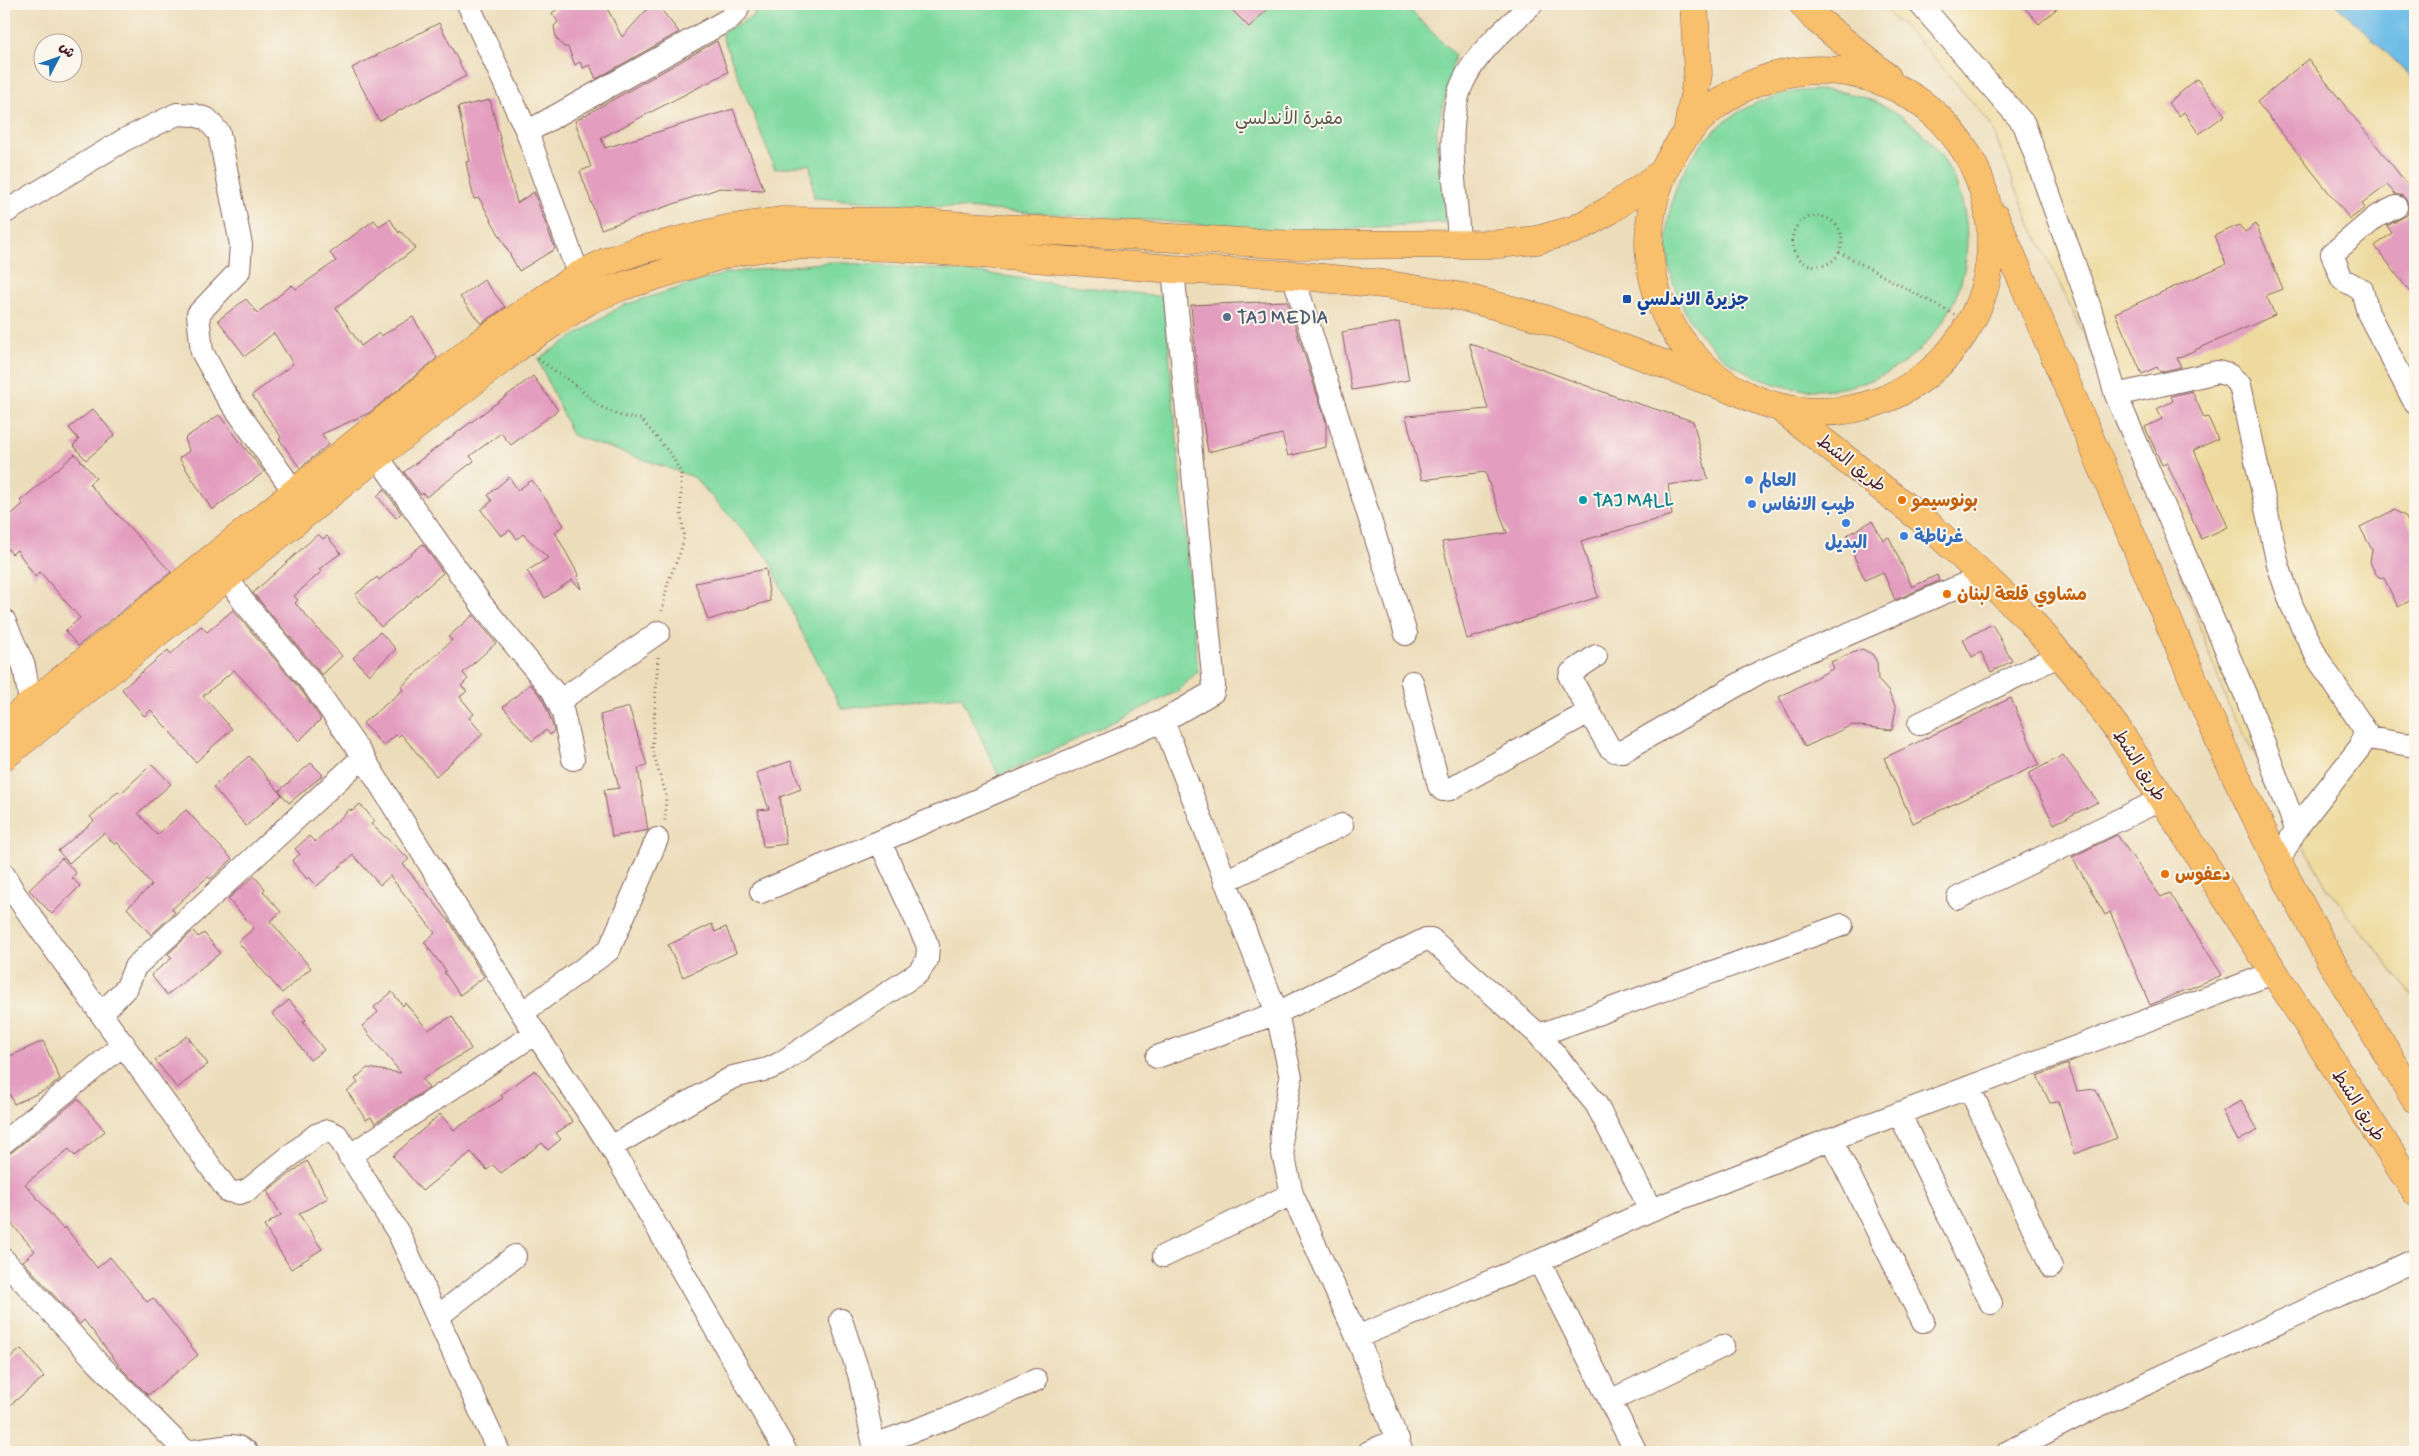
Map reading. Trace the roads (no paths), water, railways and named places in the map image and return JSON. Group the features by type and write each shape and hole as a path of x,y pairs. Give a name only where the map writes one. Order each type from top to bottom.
{"main road":[{"path":"1688,128 1698,74 1694,4"},
{"path":"1803,4 1814,17 1936,114 1966,150 2220,742 2278,863 2332,963 2415,1099"},
{"path":"1732,390 1685,349 1655,295 1646,234 1659,175 1688,128 1733,90 1787,71 1844,70 1900,87"},
{"path":"896,235 1295,246 1459,246 1537,240 1576,229 1610,210 1659,175"},
{"path":"4,756 377,456 527,340 584,288 606,262 640,250 727,230 780,222 1173,270 1293,275 1382,284 1463,297 1542,318 1782,410 1834,413 1883,402 1927,376 1962,339 1984,293 1992,242 1985,192"},
{"path":"4,726 31,702 295,493 480,343 584,288"},
{"name":"طريق الشط","path":"1782,410 1922,519 2029,619 2060,655 2120,733 2415,1191"}],"street":[{"path":"468,4 527,132 584,288"},
{"path":"527,132 729,19 737,12 739,4"},
{"path":"1459,246 1453,123 1458,94 1473,65 1532,4"},
{"path":"1920,4 2024,124 2089,305 2116,396 2246,696 2296,829"},
{"path":"4,213 124,140 177,114 194,115 207,119 219,133 241,245 241,264 235,277 198,314 202,352 223,391 295,493"},
{"path":"2396,207 2376,217 2332,254 2342,279 2362,290 2368,313 2415,403"},
{"path":"761,892 1162,721 1210,695 1214,686 1173,270"},
{"path":"1293,275 1406,634"},
{"path":"2116,396 2217,372 2229,375 2240,385 2278,565 2292,606 2318,659 2365,730 2361,746 2296,829 2278,863"},
{"path":"377,456 482,605 536,668 553,691 563,713 573,759"},
{"path":"1596,656 1571,672 1570,677 1609,747 1615,751 1623,751 1760,672 1983,576"},
{"path":"227,578 314,686 363,757 522,1012 611,1147 786,1452"},
{"path":"4,620 24,666 31,702 34,732"},
{"path":"558,702 659,632"},
{"path":"1919,724 2060,655"},
{"path":"1412,682 1439,786 1443,790 1450,789 1589,712"},
{"path":"1162,721 1277,1012 1291,1078 1281,1132 1282,1149 1292,1194 1357,1337 1400,1446 1369,1452"},
{"path":"2363,737 2400,744 2415,743"},
{"path":"102,1013 127,987 135,967 363,757"},
{"path":"1958,898 2162,799"},
{"path":"1225,881 1342,825"},
{"path":"522,1012 609,950 657,840"},
{"path":"611,1147 733,1077 768,1069 779,1064 918,972 927,960 928,946 880,842"},
{"path":"4,875 15,894 228,1191 239,1194 248,1190 316,1135 328,1131 337,1135 399,1234 497,1451"},
{"path":"1539,1035 1842,925"},
{"path":"1157,1057 1277,1012 1426,939 1436,942 1539,1035 1596,1104 1651,1210"},
{"path":"1357,1337 1538,1261 1651,1210 1969,1087 2273,973"},
{"path":"349,1156 536,1033"},
{"path":"4,1142 124,1044"},
{"path":"1969,1087 2051,1267"},
{"path":"1899,1114 1991,1303"},
{"path":"1831,1140 1923,1321"},
{"path":"1164,1256 1292,1194"},
{"path":"437,1317 515,1256"},
{"path":"4,1260 97,1362 186,1452 231,1446 238,1447 247,1452"},
{"path":"2008,1452 2089,1410 2415,1260"},
{"path":"1538,1261 1634,1448"},
{"path":"841,1320 859,1374 873,1449 1036,1380"},
{"path":"1610,1401 1723,1346"}],"water":[{"path":"2336,4 2415,4 2415,80"}],"place":[{"name":"جزيرة الاندلسي","path":"1627,299"},
{"name":"TAJ MEDIA","path":"1227,317"},
{"name":"العالم","path":"1749,480"},
{"name":"TAJ MALL","path":"1583,500"},
{"name":"بونوسيمو","path":"1902,500"},
{"name":"طيب الانفاس","path":"1752,504"},
{"name":"البديل","path":"1846,523"},
{"name":"غرناطة","path":"1904,536"},
{"name":"مشاوي قلعة لبنان","path":"1947,594"},
{"name":"دعفوس","path":"2165,874"}],"park label":[{"name":"مقبرة الأندلسي","path":"1289,118"}]}
